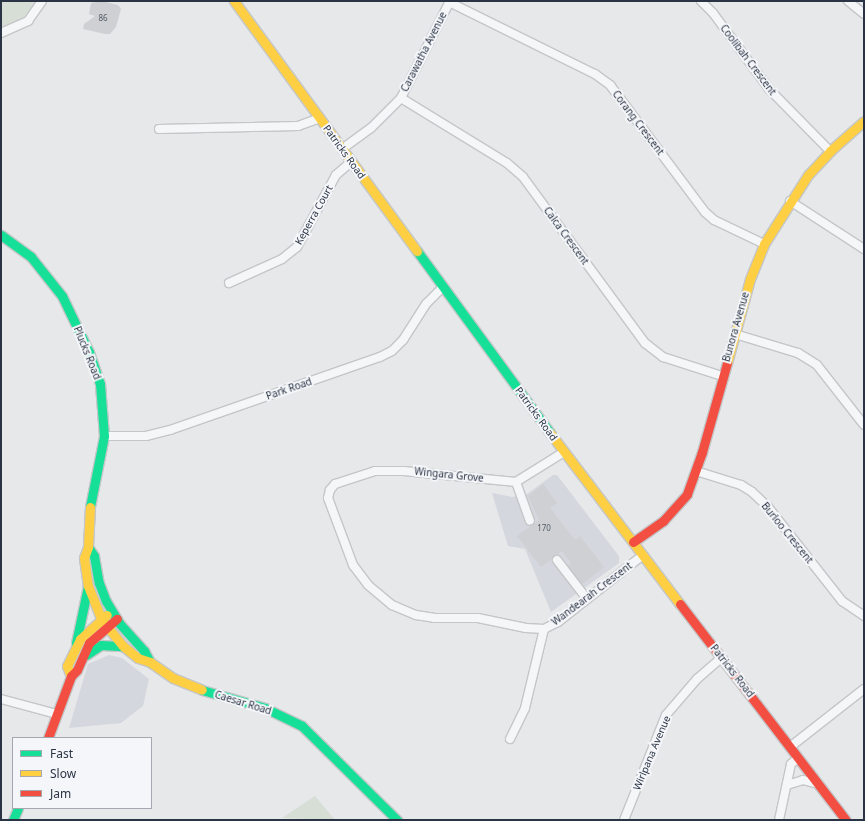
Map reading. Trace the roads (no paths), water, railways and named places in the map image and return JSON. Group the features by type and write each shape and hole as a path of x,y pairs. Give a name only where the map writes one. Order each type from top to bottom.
{"street":[{"path":"1,33 28,21 42,1"},
{"name":"Patricks Road","path":"234,1 564,452 846,820"},
{"name":"Carawatha Avenue","path":"342,149 370,128 401,98 450,1"},
{"name":"Corang Crescent","path":"450,1 595,74 610,85 705,212 714,220 764,244"},
{"name":"Coolibah Crescent","path":"701,1 713,13 769,89 830,151"},
{"path":"848,1 864,14"},
{"name":"Calca Crescent","path":"401,98 507,163 523,177 645,343 663,358 722,376"},
{"path":"159,129 298,126 320,118"},
{"name":"Bunora Avenue","path":"633,542 678,507 687,494 696,470 750,279 764,244 808,175 830,151 864,122"},
{"name":"Keperra Court","path":"229,283 282,259 297,247 336,176 351,162"},
{"path":"790,201 864,249"},
{"name":"Plucks Road","path":"1,235 21,249 41,268 69,311 89,352 100,384 104,436 89,510 88,547 84,558 88,586 104,623"},
{"name":"Park Road","path":"104,436 146,436 170,430 380,357 392,351 403,340 426,304 443,287"},
{"path":"735,334 798,353 817,366 864,425"},
{"path":"530,521 516,482 564,452"},
{"name":"Burloo Crescent","path":"696,470 741,485 752,492 768,507 842,601 864,616"},
{"name":"Wingara Grove","path":"330,490 335,484 375,471 404,471 516,482"},
{"name":"Wandearah Crescent","path":"330,490 328,498 353,565 368,585 392,605 416,615 434,618 478,618 526,628 544,628 587,599 643,555"},
{"name":"Plucks Road","path":"88,547 94,556 99,583 115,616"},
{"path":"557,560 587,599"},
{"path":"76,646 88,586"},
{"path":"71,676 68,666 80,639 115,616"},
{"name":"Caesar Road","path":"115,616 144,651 150,662"},
{"path":"48,737 71,676 77,670 89,643 104,623"},
{"name":"Caesar Road","path":"104,623 123,646 138,658 150,662 186,684 265,708 302,726 320,741 398,820"},
{"path":"510,739 525,708 544,628"},
{"path":"82,658 101,645 123,646"},
{"name":"Wirlpana Avenue","path":"624,820 666,715 697,679 721,658"},
{"path":"790,747 864,689"},
{"path":"1,699 58,714"},
{"path":"779,820 791,764 798,758"},
{"path":"787,785 803,780 818,784"},
{"path":"13,820 18,809"}]}
